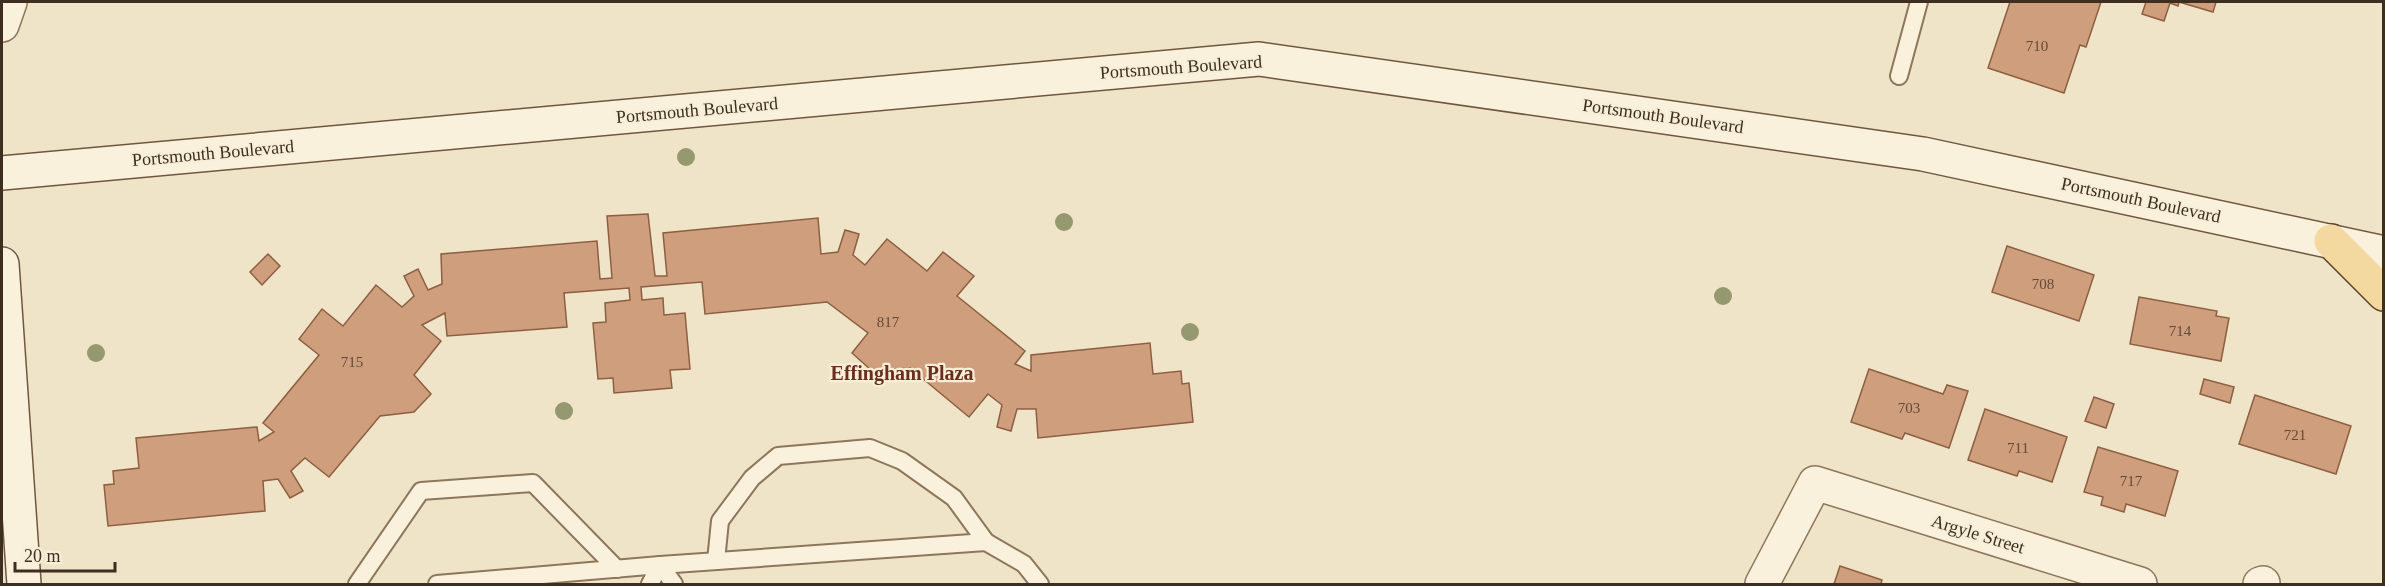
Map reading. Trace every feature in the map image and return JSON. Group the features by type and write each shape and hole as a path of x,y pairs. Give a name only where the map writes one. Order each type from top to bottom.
{"main road":[{"path":"2,25 10,2"},
{"name":"Portsmouth Boulevard","path":"2,172 1259,59 1923,154 2384,253"},
{"path":"2331,242 2384,294"},
{"path":"2,264 24,585"},
{"name":"Argyle Street","path":"1762,585 1815,483 2140,585"}],"lane":[{"path":"1899,76 1919,2"},
{"path":"716,561 720,521 752,478 778,456 870,448 902,461 954,498 987,542 1024,564 1040,585"},
{"path":"357,585 421,491 533,483 617,569"},
{"path":"437,585 660,565 987,542"},
{"path":"650,585 660,565"},
{"path":"660,565 674,585"}],"building":[{"path":"2010,2 2101,2 2086,47 2080,45 2064,93 1988,68"},
{"path":"2146,2 2179,2 2178,6 2170,3 2164,21 2142,14"},
{"path":"2179,2 2216,2 2213,12"},
{"path":"648,214 655,276 667,276 663,233 818,218 821,254 838,252 845,230 859,234 853,255 865,265 887,239 927,271 943,252 974,276 957,296 1025,351 1015,364 1031,371 1031,355 1150,343 1153,374 1181,371 1182,384 1189,383 1193,422 1038,438 1036,409 1017,409 1011,431 997,427 1002,405 988,394 969,417 910,368 872,371 852,353 868,333 827,302 705,314 702,282 641,287 642,300 663,298 664,315 685,313 690,369 670,370 672,388 614,393 613,378 598,379 593,323 606,322 605,303 630,300 629,288 564,293 567,327 447,336 445,313 422,325 441,341 414,375 431,394 414,412 380,416 329,477 305,458 291,471 303,491 290,498 278,479 263,481 265,511 108,526 104,485 114,484 113,471 139,468 136,438 257,427 259,441 274,432 263,423 319,355 299,339 322,309 343,326 376,285 402,307 414,296 404,276 418,269 428,290 442,284 441,254 597,241 600,279 612,278 607,216"},
{"path":"2007,246 2094,275 2079,321 1992,292"},
{"path":"268,254 280,266 262,285 250,272"},
{"path":"2139,297 2217,311 2216,316 2229,318 2221,361 2130,344"},
{"path":"1869,369 1943,394 1947,385 1968,391 1949,448 1905,433 1902,439 1851,422"},
{"path":"2204,379 2234,387 2230,403 2200,394"},
{"path":"2255,395 2351,426 2336,474 2239,444"},
{"path":"2094,397 2114,404 2106,428 2085,421"},
{"path":"1985,409 2067,437 2052,482 2019,471 2017,476 1968,460"},
{"path":"2098,447 2178,471 2165,516 2126,504 2124,512 2101,505 2103,497 2084,492"},
{"path":"1840,566 1882,580 1881,584 1834,584"}],"district":[{"name":"Effingham Plaza","path":"902,373"}]}
